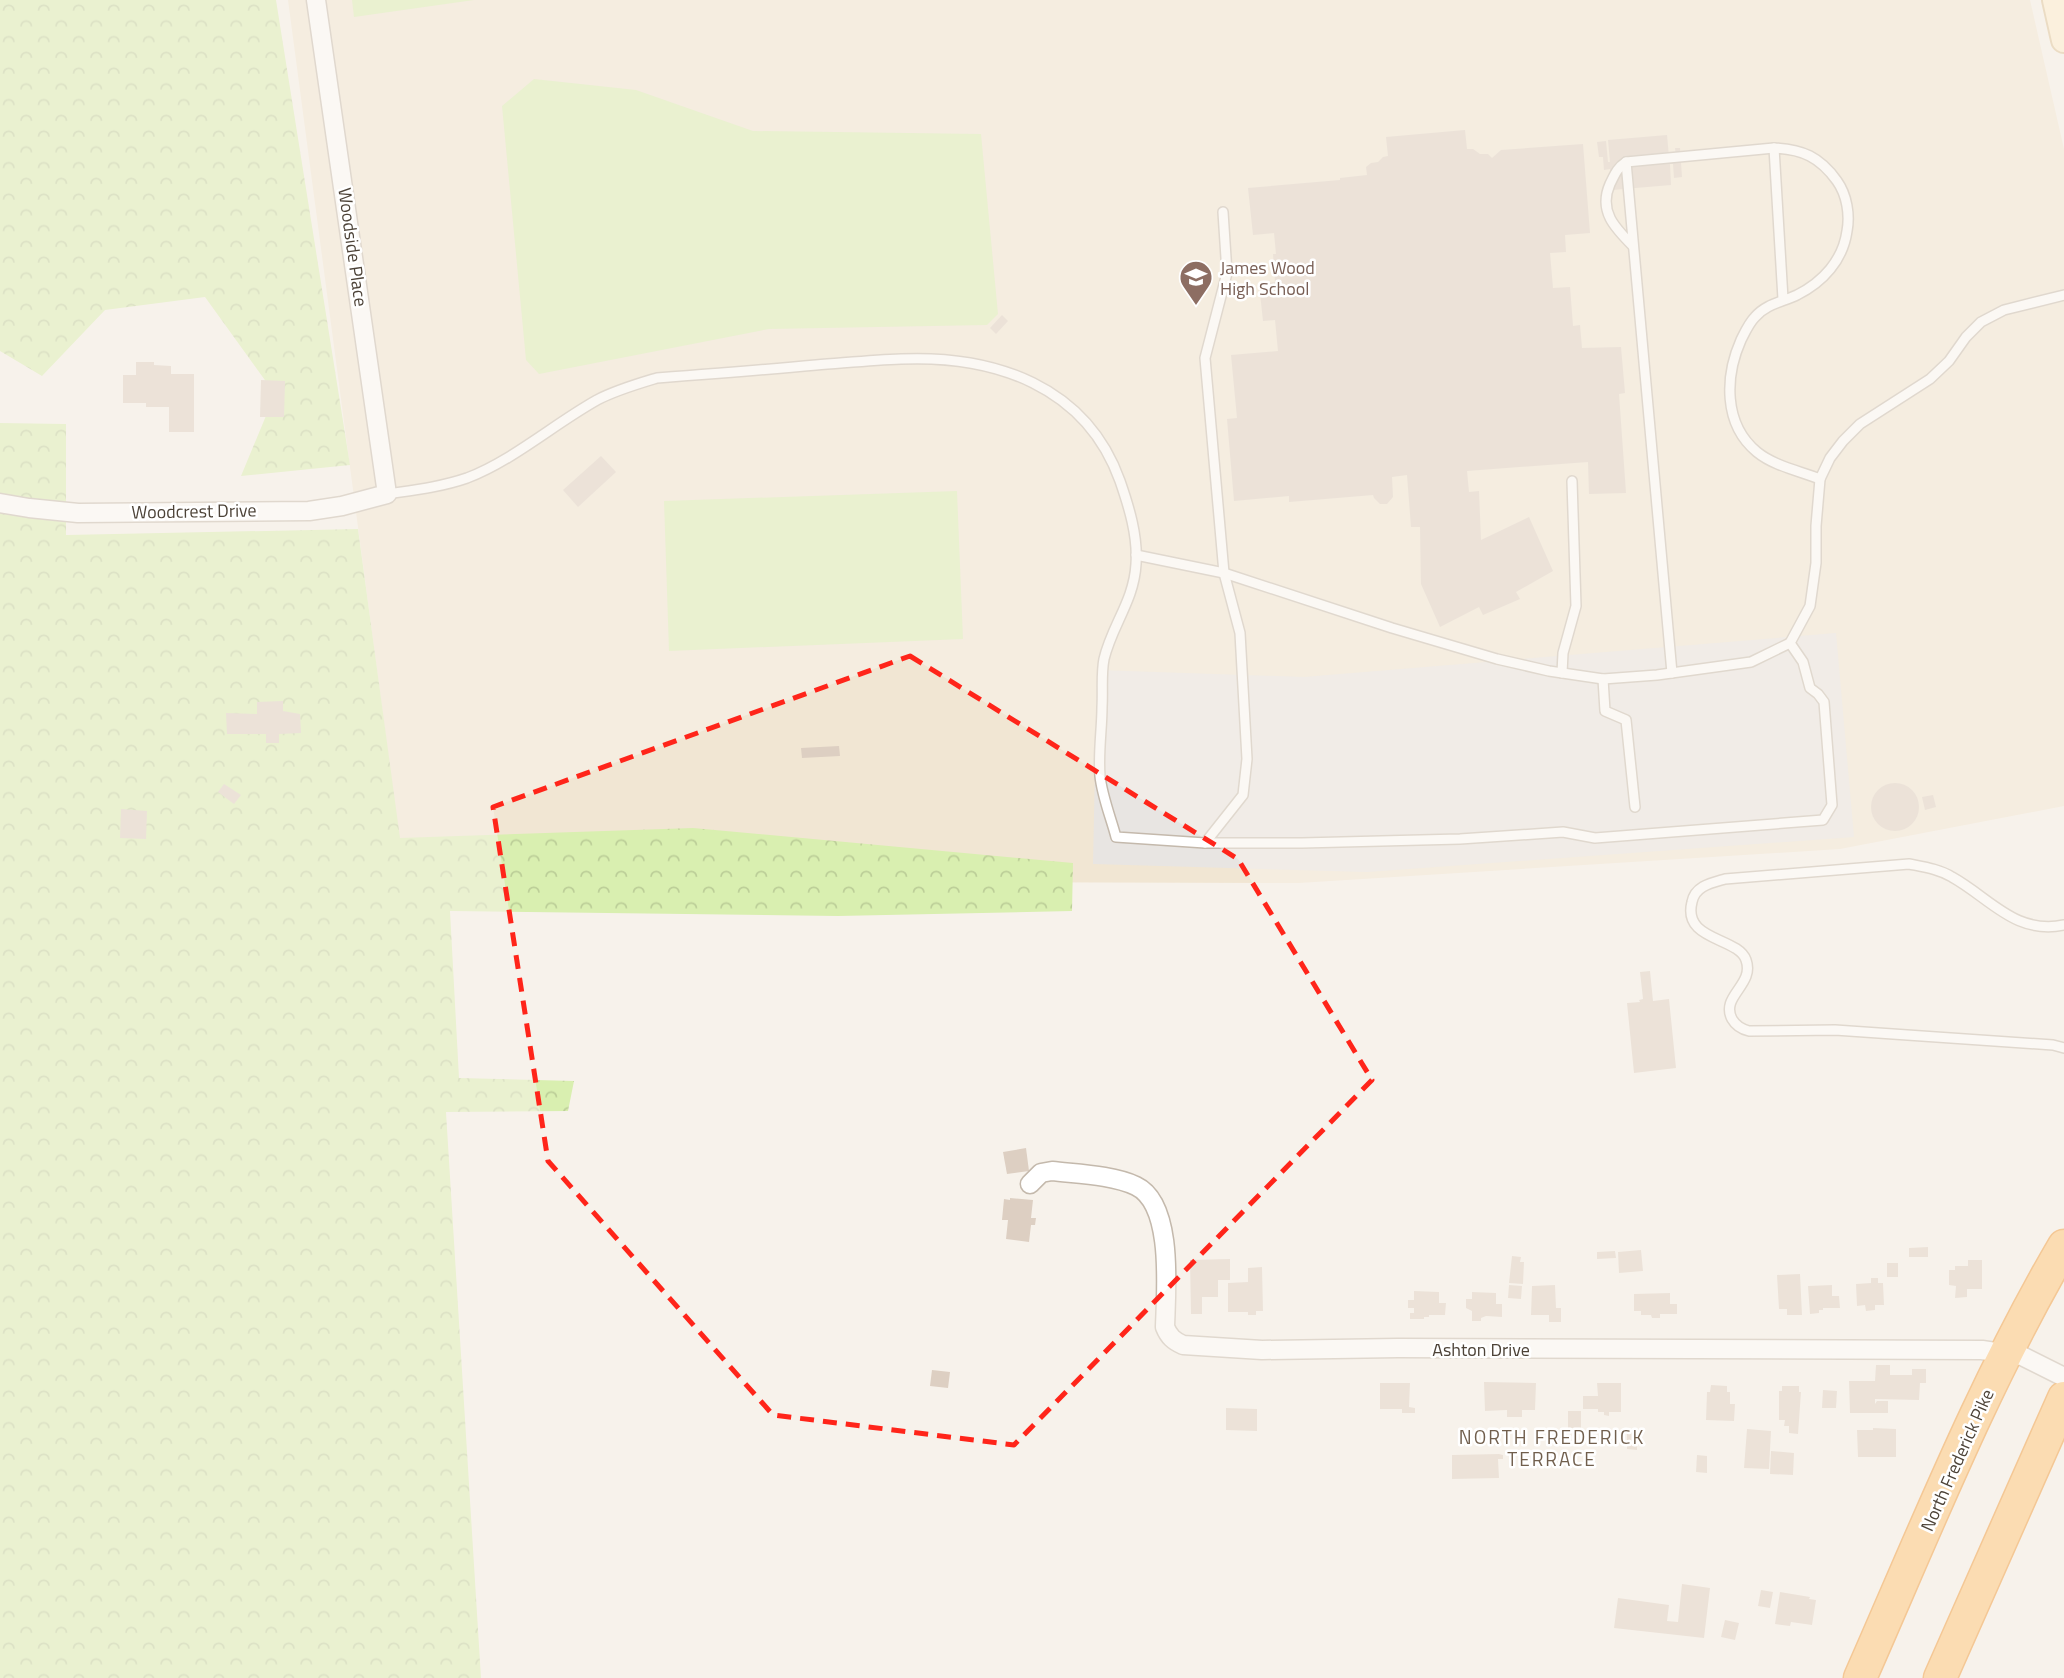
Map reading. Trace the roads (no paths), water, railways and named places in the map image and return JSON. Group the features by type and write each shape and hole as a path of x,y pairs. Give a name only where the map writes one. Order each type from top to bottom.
{"highway":[{"name":"North Frederick Pike","path":"1860,1678 2006,1352 2064,1247"},
{"path":"1944,1676 2064,1398"}],"street":[{"name":"Woodside Place","path":"316,0 387,494"},
{"path":"2055,0 2064,40"},
{"name":"Woodcrest Drive","path":"0,503 78,513 309,511 342,506 387,494"},
{"name":"Ashton Drive","path":"1030,1184 1041,1173 1052,1171 1124,1181 1139,1187 1150,1196 1158,1210 1163,1237 1167,1277 1166,1327 1168,1334 1183,1345 1262,1350 1968,1350 2006,1352 2022,1356 2064,1377"}],"lane":[{"path":"1774,148 1783,299"},
{"path":"1633,246 1616,229 1605,203 1606,193 1618,167 1626,162 1794,148 1828,169 1839,184 1846,201 1849,222 1841,256 1828,272 1811,286 1795,296 1768,306 1754,317 1734,357 1729,384 1732,411 1741,433 1756,451 1770,460 1820,479"},
{"path":"1626,162 1672,673"},
{"path":"1205,843 1242,795 1247,759 1240,633 1224,573 1205,358 1227,273 1223,212"},
{"path":"1136,555 1224,573 1392,628 1497,659 1562,673 1603,679 1751,662 1790,643 1810,606 1816,563 1820,479 1830,458 1843,441 1860,424 1930,379 1949,361 1981,322 2004,310 2064,295"},
{"path":"387,494 441,486 468,477 493,465 598,400 657,378 902,359 944,360 1007,371 1028,379 1052,393 1094,430 1116,469 1129,506 1136,555 1134,582 1128,605 1104,661 1100,777 1116,837 1205,843 1359,843 1563,832 1595,838 1824,820 1832,805 1824,702 1810,688 1803,662 1790,643"},
{"path":"1562,673 1563,653 1576,606 1572,481"},
{"path":"1603,679 1605,711 1626,720 1635,807"},
{"path":"2064,925 2039,927 2022,923 1950,876 1909,864 1725,879 1698,890 1690,907 1692,917 1699,928 1709,937 1741,951 1746,961 1748,971 1745,982 1729,1005 1729,1013 1741,1029 1835,1030 2053,1045 2064,1048"}],"place":[{"name":"James Wood High School","path":"1196,307"}],"district":[{"name":"NORTH FREDERICK TERRACE","path":"1552,1447"}]}
